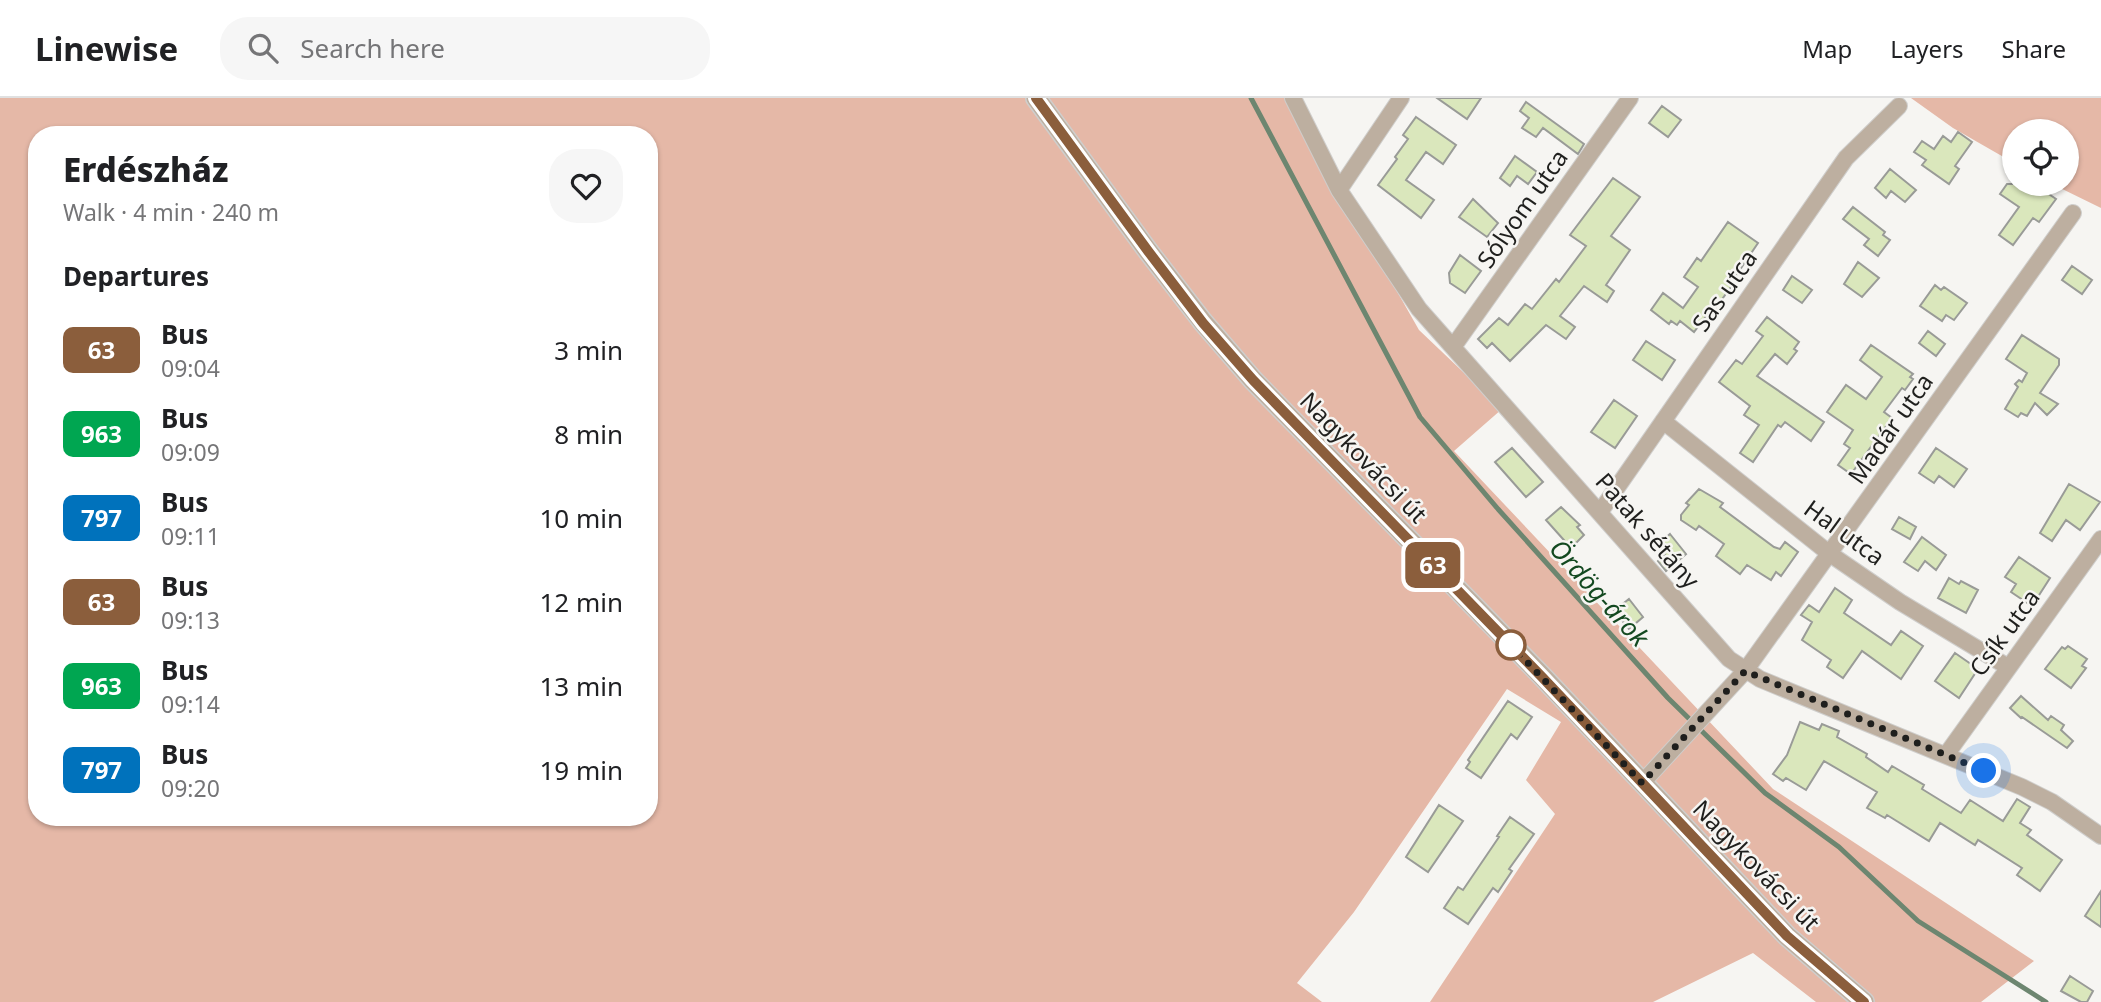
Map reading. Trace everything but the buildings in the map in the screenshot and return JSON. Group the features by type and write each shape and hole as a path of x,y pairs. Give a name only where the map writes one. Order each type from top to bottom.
{"street":[{"name":"Nagykovácsi út","path":"1035,98 1163,272 1253,380 1542,677 1787,936 1864,1002"},
{"name":"Patak sétány","path":"1293,98 1339,190 1419,309 1726,656 1745,671 2037,794 2101,836"},
{"path":"1339,190 1401,98"},
{"name":"Sólyom utca","path":"1452,347 1630,98"},
{"name":"Sas utca","path":"1600,512 1846,158 1899,106"},
{"name":"Madár utca","path":"1642,783 1745,671 2073,213"},
{"name":"Hal utca","path":"1662,421 1830,554 1900,602 2008,667"},
{"name":"Csík utca","path":"1946,755 2101,539"}],"shaded area":[{"path":"0,98 1287,98 1419,330 1502,409 1454,451 1773,789 2034,961 1981,1002 1816,1002 1753,953 1653,1002 1430,1002 1555,814 1526,780 1561,722 1507,689 1354,912 1297,983 1322,1002 0,1002"},
{"path":"1911,98 2101,98 2101,208 2076,196 2079,196 2079,119 2002,119 2002,156 1953,128"}],"waterway":[{"name":"Ördög-árok","path":"1251,98 1420,417 1498,509 1668,698 1765,793 1839,847 1918,921 2046,1002"}],"bus line":[{"name":"63","path":"1036,98 1203,323 1253,380 1542,677 1787,936 1864,1002"}],"route":[{"path":"1511,645 1642,783 1745,671 1984,771"}]}
